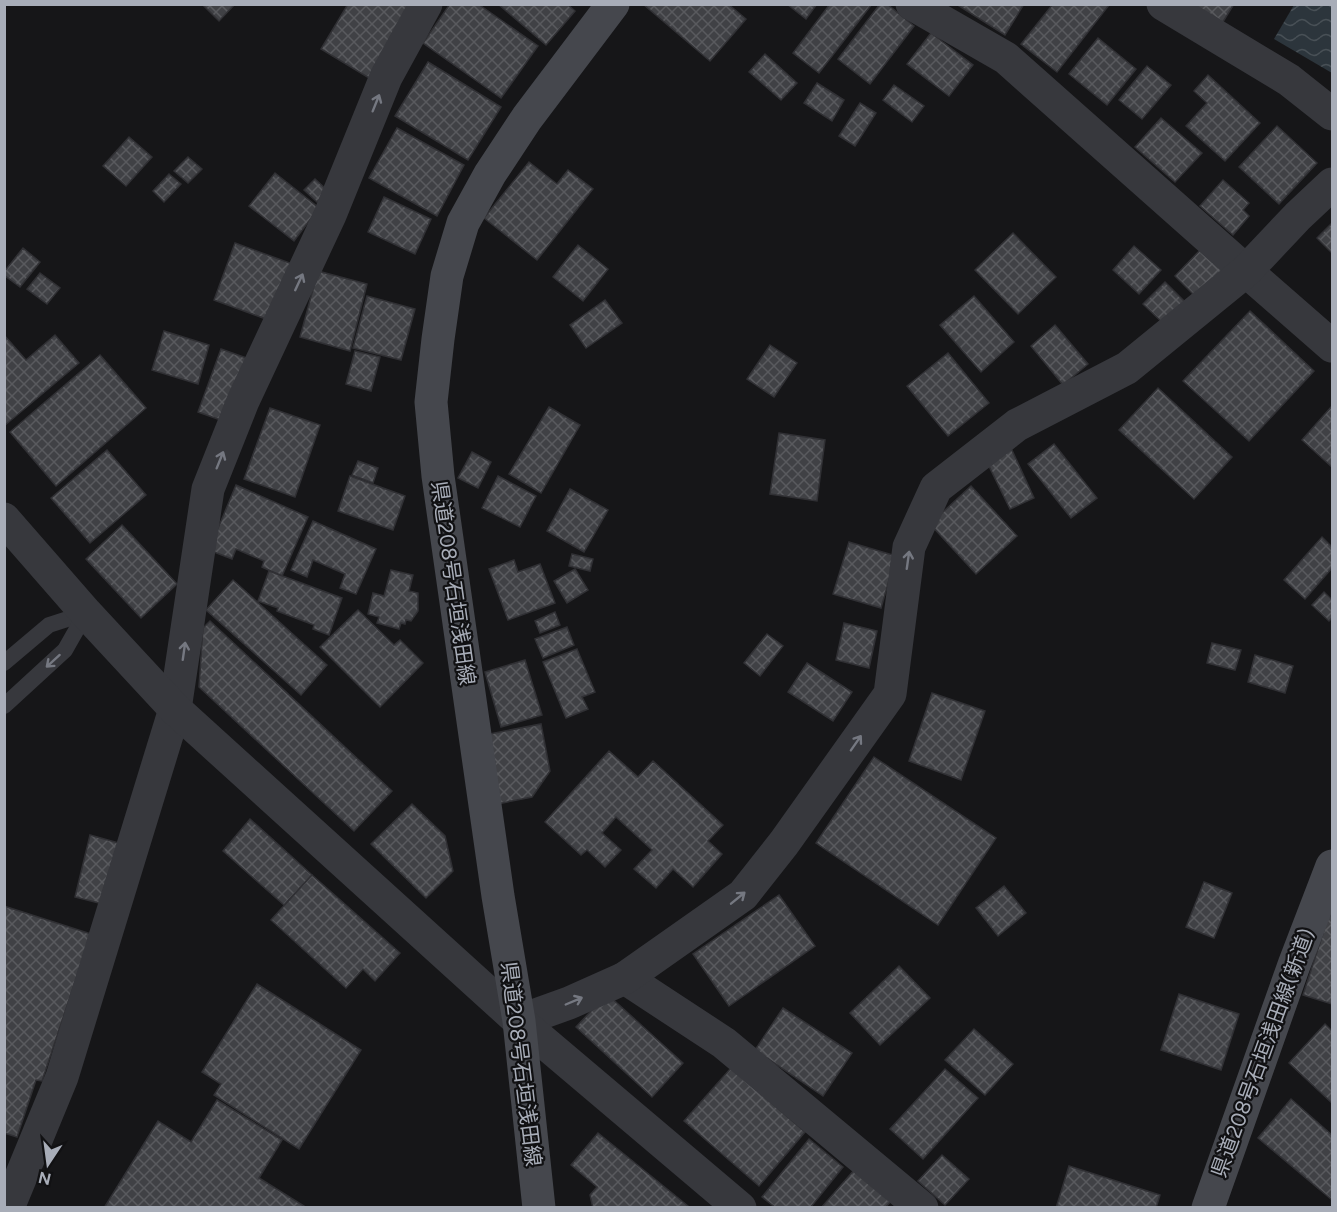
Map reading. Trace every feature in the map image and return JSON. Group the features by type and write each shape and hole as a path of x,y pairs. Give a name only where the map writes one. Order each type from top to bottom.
{"main road":[{"name":"県道208号石垣浅田線","path":"539,1208 519,1021 498,896 438,476 431,402 447,276 462,223 526,118 613,4"},
{"name":"県道208号石垣浅田線(新道)","path":"1208,1208 1294,964 1332,866"}],"street":[{"path":"8,1208 62,1077 175,709 208,489 243,401 330,215 386,77 426,4"},
{"path":"912,4 1006,58 1332,346"},
{"path":"1163,4 1289,80 1332,114"},
{"path":"519,1021 569,1003 625,978 743,895 784,843 890,694 909,547 936,488 1017,424 1127,368 1246,271 1332,184"},
{"path":"4,519 86,613 175,709 519,1021 740,1208"},
{"path":"625,978 724,1043 922,1208"}],"lane":[{"path":"4,663 49,625 86,613"},
{"path":"4,706 65,650 86,613"}],"water":[{"path":"1294,5 1332,5 1332,73 1274,39"}],"building":[{"path":"202,4 235,4 219,21"},
{"path":"348,4 411,4 369,78 321,49"},
{"path":"450,4 478,4 538,46 501,98 423,43"},
{"path":"498,4 567,4 575,11 546,45"},
{"path":"643,4 728,4 746,19 710,61"},
{"path":"787,4 817,4 806,19"},
{"path":"830,4 872,4 819,73 793,53"},
{"path":"880,4 887,4 914,26 870,84 838,59"},
{"path":"956,4 1024,4 1005,35"},
{"path":"1053,4 1109,5 1057,72 1021,44"},
{"path":"1185,4 1234,4 1221,25"},
{"path":"931,33 973,65 949,96 907,64"},
{"path":"1098,38 1136,69 1107,105 1069,74"},
{"path":"765,54 797,83 781,100 749,72"},
{"path":"428,62 501,107 468,160 395,116"},
{"path":"1147,66 1171,85 1142,119 1119,100"},
{"path":"1208,75 1260,123 1225,161 1186,126 1207,103 1194,91"},
{"path":"817,83 844,100 832,121 804,103"},
{"path":"894,85 924,106 912,122 883,100"},
{"path":"860,103 876,113 855,146 839,136"},
{"path":"1161,118 1202,153 1175,182 1135,147"},
{"path":"1277,126 1317,163 1279,204 1239,167"},
{"path":"397,128 464,165 437,216 369,178"},
{"path":"129,137 152,157 126,186 103,166"},
{"path":"188,157 202,169 188,183 174,171"},
{"path":"529,162 557,184 568,170 593,189 537,260 484,218"},
{"path":"275,173 319,208 294,241 249,206"},
{"path":"169,174 181,184 164,202 153,191"},
{"path":"315,179 328,191 317,202 304,190"},
{"path":"1223,180 1249,203 1243,210 1249,216 1233,235 1200,206"},
{"path":"384,197 431,219 415,254 368,232"},
{"path":"1332,223 1332,253 1317,238"},
{"path":"1013,233 1056,277 1018,314 975,270"},
{"path":"235,243 295,265 274,322 214,300"},
{"path":"578,245 608,269 583,301 553,277"},
{"path":"1205,245 1228,268 1198,299 1175,276"},
{"path":"1134,246 1161,270 1139,294 1113,270"},
{"path":"23,248 40,262 20,287 4,275 4,272"},
{"path":"318,271 367,284 350,351 300,337"},
{"path":"40,273 60,288 47,304 27,289"},
{"path":"1165,282 1185,302 1164,324 1143,304"},
{"path":"367,296 415,309 401,360 353,348"},
{"path":"974,296 1014,342 981,372 940,325"},
{"path":"605,300 622,323 586,348 570,325"},
{"path":"1250,311 1314,371 1249,441 1183,381"},
{"path":"1055,325 1088,364 1063,385 1031,346"},
{"path":"164,331 209,345 198,384 152,370"},
{"path":"4,335 26,360 55,335 79,363 4,426"},
{"path":"770,345 797,363 774,397 747,379"},
{"path":"221,349 252,360 229,423 198,412"},
{"path":"355,351 380,357 371,391 346,384"},
{"path":"948,353 989,403 948,436 907,386"},
{"path":"100,355 146,408 56,486 10,432"},
{"path":"1158,388 1232,457 1194,499 1119,430"},
{"path":"1332,406 1332,467 1302,440"},
{"path":"549,407 580,425 541,493 509,474"},
{"path":"270,408 320,425 295,497 244,479"},
{"path":"779,433 825,440 817,501 770,494"},
{"path":"1054,444 1097,498 1071,518 1028,464"},
{"path":"1011,448 1034,498 1010,509 986,460"},
{"path":"107,450 146,495 90,543 51,498"},
{"path":"472,452 491,462 478,488 458,478"},
{"path":"358,461 378,468 373,483 352,475"},
{"path":"350,476 405,496 393,530 338,511"},
{"path":"498,476 536,496 520,527 482,508"},
{"path":"236,485 308,517 282,576 262,567 264,561 236,549 232,559 209,550"},
{"path":"971,486 1017,536 976,574 930,524"},
{"path":"570,489 608,510 584,552 547,531"},
{"path":"313,521 376,549 356,594 340,588 345,574 313,560 307,577 291,570"},
{"path":"122,525 177,584 141,618 86,559"},
{"path":"1322,537 1332,547 1332,568 1305,599 1284,580"},
{"path":"849,542 896,556 881,608 833,594"},
{"path":"572,554 593,559 590,571 569,566"},
{"path":"514,560 518,572 540,564 555,603 508,620 489,569"},
{"path":"575,569 588,590 567,603 554,581"},
{"path":"391,570 413,575 409,591 418,593 418,611 411,621 406,620 405,624 401,623 399,629 377,623 379,617 368,614 373,593 384,596"},
{"path":"269,571 342,598 329,635 313,629 314,625 258,601"},
{"path":"233,580 327,665 301,695 206,610"},
{"path":"1324,592 1331,599 1332,597 1332,618 1329,621 1312,605"},
{"path":"358,610 394,645 400,640 423,663 380,707 320,647"},
{"path":"555,612 560,625 540,633 535,621"},
{"path":"210,621 392,791 354,831 199,687 203,628"},
{"path":"844,623 877,631 869,668 836,660"},
{"path":"567,627 574,645 543,658 535,639"},
{"path":"767,634 783,646 760,676 744,663"},
{"path":"1212,643 1241,650 1235,670 1207,663"},
{"path":"577,649 595,692 582,697 588,709 566,718 543,662"},
{"path":"1255,655 1293,666 1285,693 1248,682"},
{"path":"525,660 542,715 501,727 485,672"},
{"path":"807,663 852,692 833,721 788,692"},
{"path":"932,693 985,711 961,780 909,761"},
{"path":"541,724 550,771 532,797 497,804 484,735"},
{"path":"609,751 638,777 653,761 723,825 708,841 722,854 693,887 673,869 656,888 634,869 652,850 616,817 602,833 621,850 605,867 587,850 581,855 545,822"},
{"path":"874,757 996,838 938,925 816,843"},
{"path":"412,804 445,836 453,871 426,898 371,844"},
{"path":"250,819 312,875 284,905 223,851"},
{"path":"90,835 126,845 111,906 75,897"},
{"path":"312,875 400,953 375,981 363,969 346,988 271,920"},
{"path":"1204,882 1232,893 1214,938 1186,927"},
{"path":"1004,886 1026,913 998,936 976,908"},
{"path":"779,895 815,946 729,1006 693,954"},
{"path":"4,906 91,934 42,1081 36,1080 17,1137 4,1133"},
{"path":"1329,915 1332,916 1332,1004 1303,995"},
{"path":"899,966 930,998 880,1045 850,1013"},
{"path":"257,984 361,1050 299,1149 214,1095 221,1084 202,1072"},
{"path":"607,994 683,1063 652,1097 576,1027"},
{"path":"1179,994 1239,1014 1221,1070 1161,1050"},
{"path":"783,1008 852,1053 823,1096 755,1050"},
{"path":"1325,1024 1332,1031 1332,1103 1289,1063"},
{"path":"974,1029 1013,1064 985,1095 945,1060"},
{"path":"731,1068 805,1132 759,1186 684,1121"},
{"path":"945,1069 978,1098 923,1159 890,1129"},
{"path":"1291,1099 1332,1135 1332,1200 1258,1138"},
{"path":"217,1100 282,1140 259,1178 304,1206 303,1208 104,1208 158,1121 191,1142"},
{"path":"598,1133 688,1206 686,1208 593,1208 590,1195 597,1187 571,1165"},
{"path":"809,1139 843,1167 810,1208 776,1208 762,1197"},
{"path":"942,1155 969,1179 945,1205 918,1181"},
{"path":"1069,1166 1160,1195 1156,1208 1056,1208"},
{"path":"855,1169 891,1201 885,1208 821,1208"}]}
